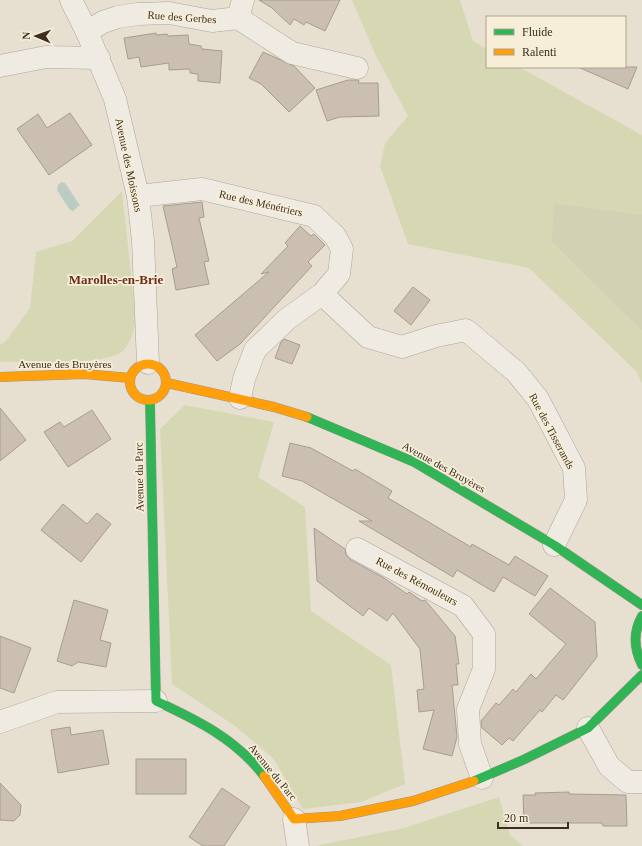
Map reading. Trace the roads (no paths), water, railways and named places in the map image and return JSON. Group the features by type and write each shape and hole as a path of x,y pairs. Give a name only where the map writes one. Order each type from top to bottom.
{"street":[{"name":"Avenue des Moissons","path":"71,0 87,32 115,99 138,196 143,241 148,364"},
{"name":"Rue des Gerbes","path":"87,32 103,22 138,14 169,13 212,21 240,9"},
{"path":"240,9 292,53 357,68"},
{"path":"0,66 46,57 98,58"},
{"name":"Rue des Ménétriers","path":"138,196 202,189 314,216 335,236 342,249 339,274 322,294"},
{"path":"240,398 244,379 255,350 287,319 322,294"},
{"name":"Rue des Tisserands","path":"322,294 368,337 402,348 436,336 466,330 516,372 538,399 574,468 576,500 554,545"},
{"path":"148,364 160,368 164,372 167,383 163,393 150,401 144,400 131,390 130,378 137,368 148,364"},
{"name":"Avenue des Bruyères","path":"0,377 79,375 120,376 130,378"},
{"name":"Avenue des Bruyères","path":"167,383 240,398 321,422 414,462 554,545 642,605"},
{"name":"Avenue du Parc","path":"150,401 156,701 188,716 232,742 250,760 294,819 340,816 413,802 482,778 524,760 588,728 642,675"},
{"name":"Rue des Rémouleurs","path":"357,549 463,606 484,634 484,669 468,709 470,744 482,778"},
{"path":"642,616 638,621 635,638 637,653 642,665"},
{"path":"0,722 57,702 156,701"},
{"path":"588,728 609,766 628,782 642,782"},
{"path":"294,819 298,846"}],"district":[{"name":"Marolles-en-Brie","path":"116,279"}]}
